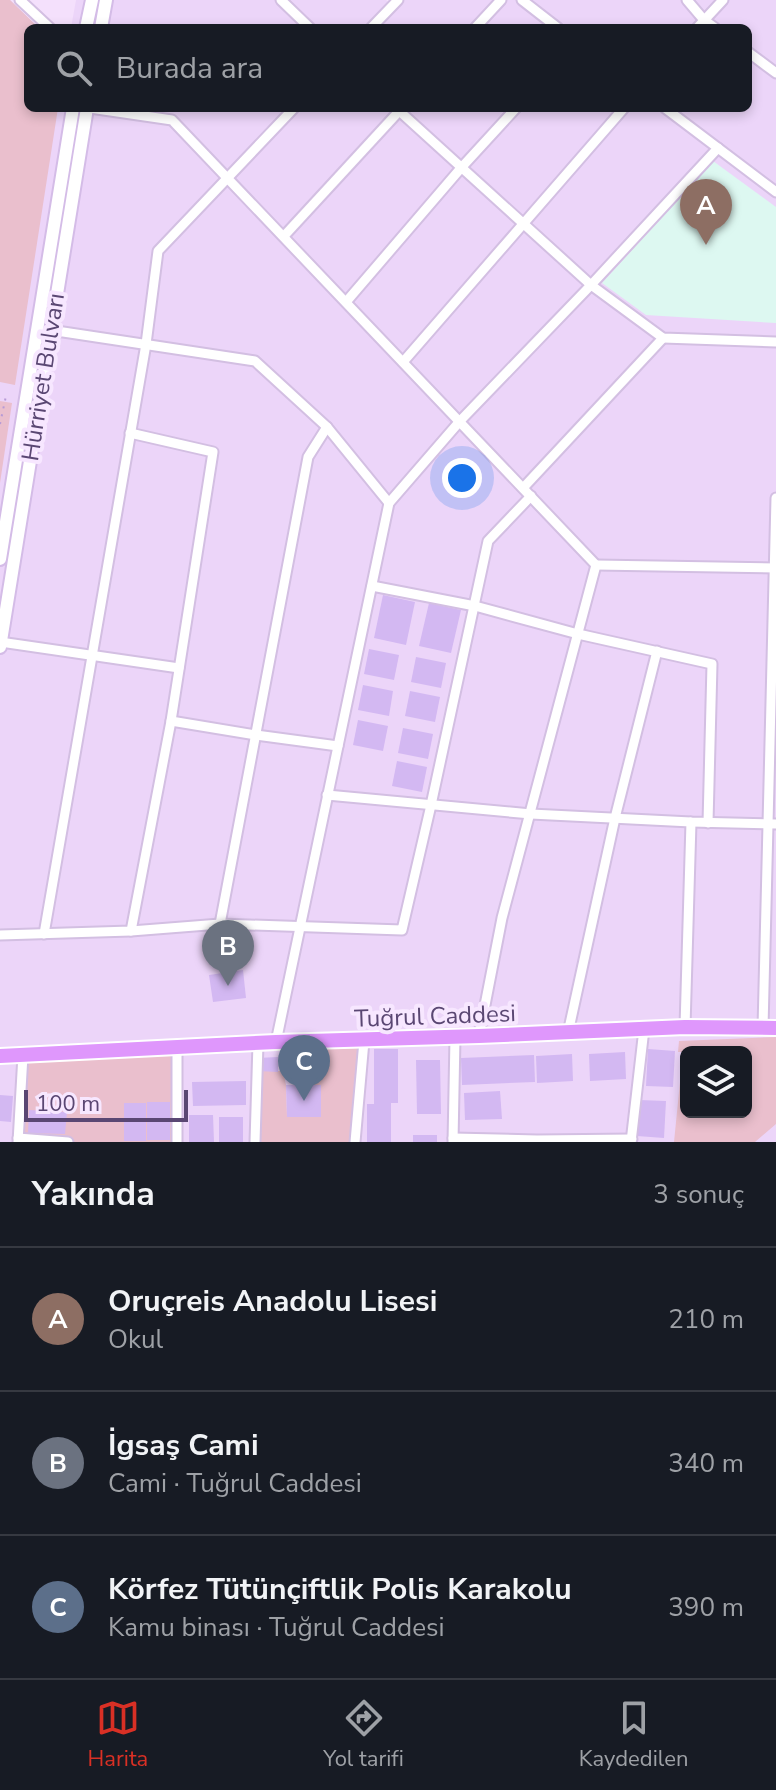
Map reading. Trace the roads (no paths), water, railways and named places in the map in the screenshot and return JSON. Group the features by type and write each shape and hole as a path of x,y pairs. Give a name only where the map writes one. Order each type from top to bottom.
{"main road":[{"path":"87,24 92,0"},
{"path":"102,24 106,0"},
{"name":"Hürriyet Bulvarı","path":"0,559 72,112"},
{"name":"Hürriyet Bulvarı","path":"0,643 88,112"},
{"name":"Tuğrul Caddesi","path":"0,1056 685,1027 770,1028"}],"street":[{"path":"20,0 46,24"},
{"path":"281,0 306,24"},
{"path":"375,24 398,0"},
{"path":"479,24 501,0"},
{"path":"522,0 553,24"},
{"path":"687,0 701,24 723,0"},
{"path":"752,55 776,73"},
{"path":"117,112 172,120 596,565 775,568"},
{"path":"44,934 146,344 158,251 290,112"},
{"path":"284,236 396,112"},
{"path":"402,112 591,285 663,338 776,342"},
{"path":"346,302 512,112"},
{"path":"403,362 621,112"},
{"path":"670,112 776,192"},
{"path":"276,1042 389,503 460,421 718,148"},
{"path":"50,330 255,361 327,427 389,503"},
{"path":"523,488 663,338"},
{"path":"220,924 308,457 327,427"},
{"path":"130,433 213,452 171,721 131,931"},
{"path":"0,935 131,931 220,924 402,930 488,541 531,496"},
{"path":"770,1028 776,498"},
{"path":"479,1036 502,918 596,565"},
{"path":"372,586 475,606 578,634 712,664 708,823"},
{"path":"0,643 179,668"},
{"path":"568,1033 615,818 657,651"},
{"path":"171,721 338,746"},
{"path":"327,795 531,814 772,824"},
{"path":"685,1027 691,822"},
{"path":"455,1037 453,1140 632,1141 644,1029"},
{"path":"355,1142 364,1041"},
{"path":"255,1142 258,1043"},
{"path":"177,1047 177,1142"},
{"path":"23,1055 18,1140 68,1142"}],"place":[{"name":"Oruçreis Anadolu Lisesi","path":"706,245"},
{"name":"İgsaş Cami","path":"228,986"},
{"name":"Körfez Tütünçiftlik Polis Karakolu","path":"304,1101"}]}
